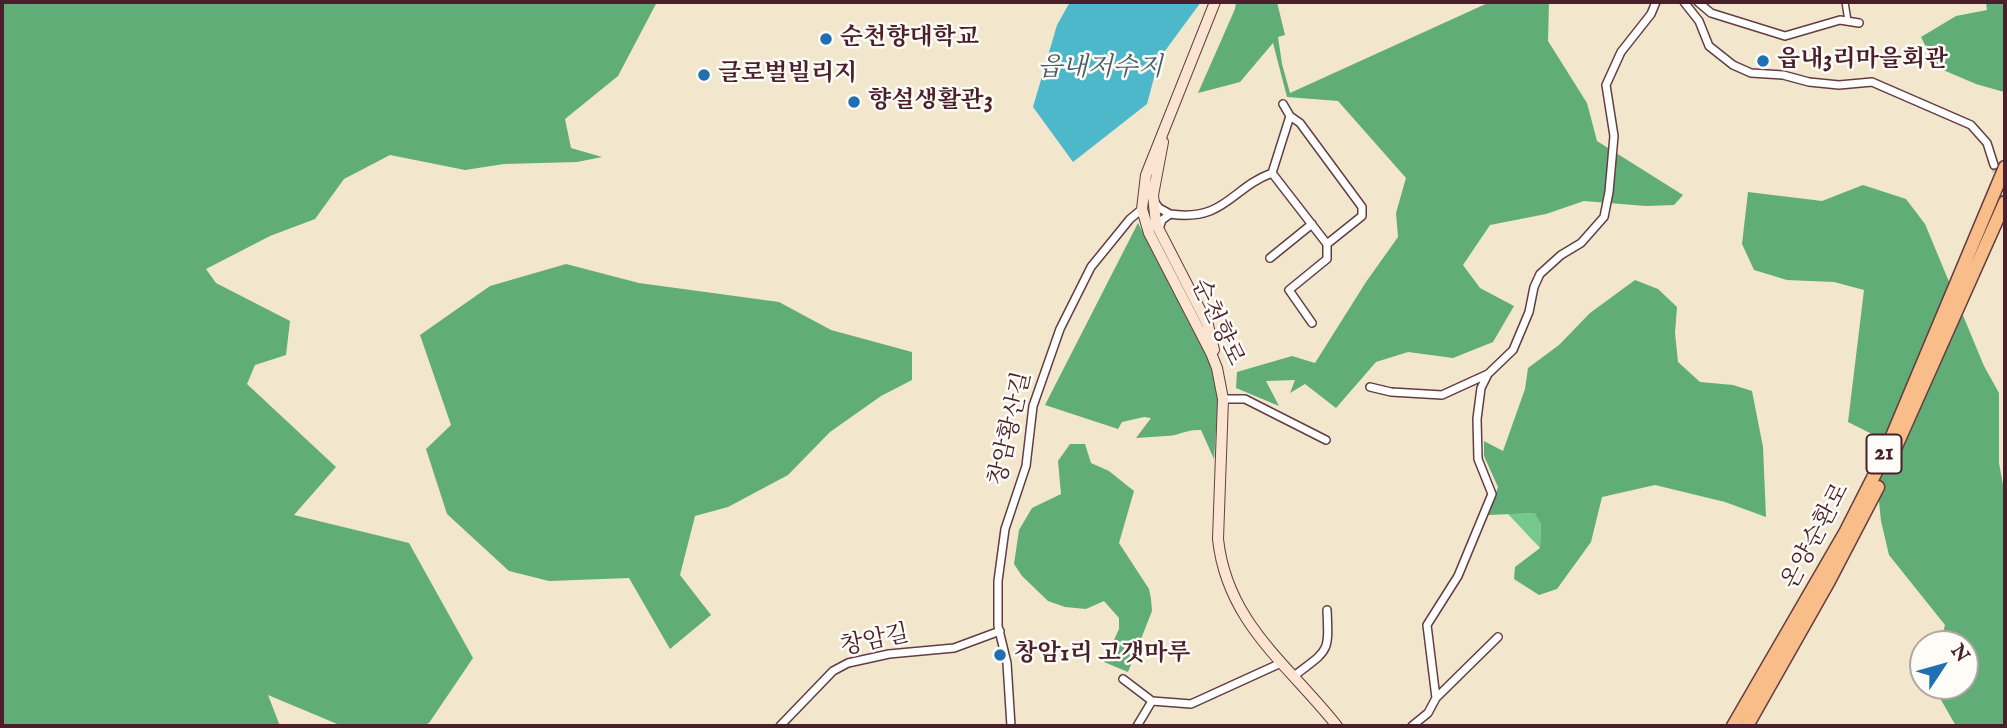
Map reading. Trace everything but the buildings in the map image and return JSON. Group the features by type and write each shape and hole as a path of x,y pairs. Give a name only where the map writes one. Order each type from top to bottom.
{"highway":[{"name":"온양순환로","path":"1733,726 1846,531 1882,460 2000,166"},
{"name":"온양순환로","path":"1747,726 1829,581 1879,484 2005,202"}],"main road":[{"name":"순천향로","path":"1215,2 1146,175 1142,209 1149,233 1217,368 1223,399 1218,521 1220,558 1231,593 1240,610 1282,663 1337,726"},
{"path":"1166,125 1153,195 1155,217 1161,237 1208,325 1217,368"}],"street":[{"path":"1370,387 1391,393 1442,395 1488,374 1513,350 1529,312 1534,287 1540,274 1561,255 1581,243 1604,217 1615,136 1606,85 1621,52 1651,14 1656,2"},
{"path":"1684,2 1699,21 1709,46 1733,65 1751,73 1783,75 1809,82 1839,85 1872,82 1971,125 1987,143 2000,166"},
{"path":"1698,2 1711,13 1784,36 1840,20 1859,23"},
{"path":"1845,2 1848,21"},
{"path":"1283,104 1362,207 1359,219 1327,244"},
{"path":"1153,195 1159,208 1170,214 1199,215 1222,206 1260,178 1272,173 1290,116"},
{"path":"1272,173 1327,244 1327,259 1289,290 1312,323"},
{"name":"창암황산길","path":"1011,726 998,589 1003,542 1024,475 1030,423 1037,392 1060,329 1091,267 1130,219 1142,209"},
{"path":"1161,237 1159,225 1170,214"},
{"path":"1270,258 1312,224"},
{"path":"1436,698 1427,625 1458,576 1492,494 1478,459 1477,419 1481,388 1488,374"},
{"path":"1223,399 1245,399 1326,440"},
{"path":"1294,676 1325,651 1328,644 1327,610"},
{"name":"창암길","path":"780,726 833,671 843,665 889,653 954,648 1000,631"},
{"path":"1412,726 1428,713 1436,698 1498,637"},
{"path":"1123,679 1152,701 1191,704 1282,663"},
{"path":"1137,726 1152,701"}],"green space":[{"path":"2,2 657,2 618,76 565,119 571,148 602,157 577,162 504,164 465,170 390,155 344,179 315,219 270,236 206,269 216,283 290,321 286,355 255,365 247,384 336,467 294,515 409,543 473,658 429,723 421,726 342,726 268,695 280,726 2,726"},
{"path":"1236,2 1277,2 1285,35 1278,37 1290,93 1490,2 1549,2 1548,41 1587,103 1597,141 1683,195 1674,205 1646,206 1584,201 1546,214 1490,225 1463,265 1480,288 1514,306 1493,342 1453,358 1408,352 1376,362 1336,408 1305,384 1290,393 1295,380 1266,381 1279,406 1236,388 1237,372 1292,356 1315,363 1398,237 1396,213 1406,178 1338,101 1287,97 1273,43 1240,82 1198,93"},
{"path":"1986,2 2005,2 2004,92 1976,84 1936,67 1921,37 1956,16 1987,10"},
{"path":"1863,185 1906,199 1925,224 1984,366 1999,393 1999,463 2005,496 2005,726 1956,726 1941,700 1979,700 1979,630 1944,630 1945,625 1889,555 1881,521 1872,434 1848,422 1864,290 1834,282 1787,280 1754,270 1742,244 1748,192 1822,201"},
{"path":"1138,223 1210,363 1218,401 1214,459 1201,430 1170,436 1136,438 1151,418 1122,422 1118,429 1045,405"},
{"path":"566,264 639,283 779,302 831,330 912,352 912,380 881,396 830,432 788,475 728,507 695,516 680,575 711,615 670,649 629,578 549,581 509,571 447,514 426,449 451,425 420,335 490,286"},
{"path":"1635,280 1658,289 1677,307 1675,333 1678,362 1700,382 1733,385 1752,391 1763,447 1766,517 1725,502 1655,485 1602,497 1591,542 1557,589 1539,595 1514,579 1515,567 1540,548 1541,524 1535,513 1488,515 1498,487 1484,456 1484,441 1503,451 1525,389 1528,368 1559,345 1590,313"},
{"path":"1070,444 1085,444 1091,463 1109,471 1134,491 1119,543 1149,589 1152,611 1128,672 1104,662 1119,629 1119,618 1104,601 1086,609 1065,607 1048,601 1022,576 1014,564 1019,530 1032,508 1061,494 1058,461"},
{"path":"1536,513 1541,524 1540,548 1508,514"}],"water":[{"name":"읍내저수지","path":"1070,2 1201,2 1159,59 1147,104 1073,162 1033,107 1057,25"}],"tunnel":[{"path":"1994,165 2005,205"}],"place":[{"name":"순천향대학교","path":"826,39"},
{"name":"읍내3리마을회관","path":"1763,61"},
{"name":"글로벌빌리지","path":"704,75"},
{"name":"향설생활관3","path":"854,102"},
{"name":"창암1리 고갯마루","path":"1000,655"}]}
